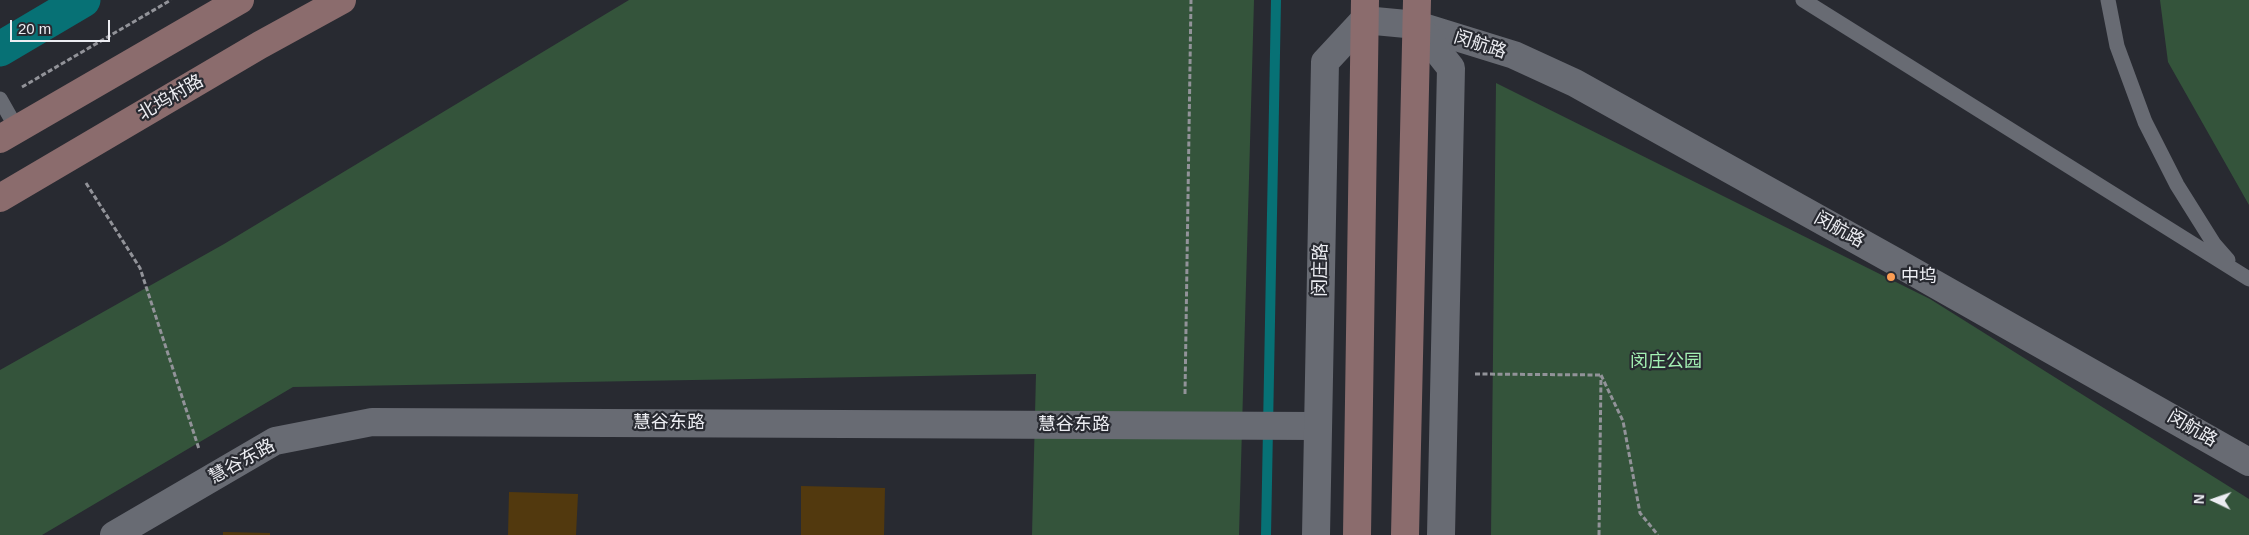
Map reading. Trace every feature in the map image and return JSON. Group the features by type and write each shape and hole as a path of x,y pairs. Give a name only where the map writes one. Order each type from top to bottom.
{"main road":[{"path":"9,134 240,0"},
{"name":"北坞村路","path":"0,198 342,0"},
{"path":"1357,535 1364,10"},
{"path":"1405,535 1417,12"}],"street":[{"name":"闵航路","path":"1364,10 1417,12 1575,83 2249,462"},
{"name":"闵庄路","path":"1316,535 1325,62 1364,10"},
{"path":"1417,12 1451,68 1441,535"},
{"name":"慧谷东路","path":"114,535 275,441 372,422 1318,426"}],"lane":[{"path":"1803,0 2243,275"},
{"path":"2108,0 2117,46 2145,122 2177,185 2214,244 2243,275"},
{"path":"0,99 9,134"}],"path":[{"path":"0,99 170,0"},
{"path":"1185,426 1191,0"},
{"path":"70,157 140,268 209,480"},
{"path":"1444,374 1601,375"},
{"path":"1599,535 1601,375"},
{"path":"1601,375 1623,421 1640,514 1658,535"}],"green space":[{"path":"629,0 1254,0 1239,535 1032,535 1036,374 293,387 42,535 0,535 0,370 224,244"},
{"path":"2160,0 2249,0 2249,205 2168,62"},
{"name":"闵庄公园","path":"1496,83 1930,299 2249,499 2249,535 1491,535"}],"building":[{"path":"801,486 885,488 884,535 801,535"},
{"path":"509,492 578,494 576,535 508,535"},
{"path":"223,532 270,533 270,535 223,535"}],"waterway":[{"path":"0,49 83,0"},
{"path":"1266,535 1276,0"}],"place":[{"name":"中坞","path":"1891,277"}]}
